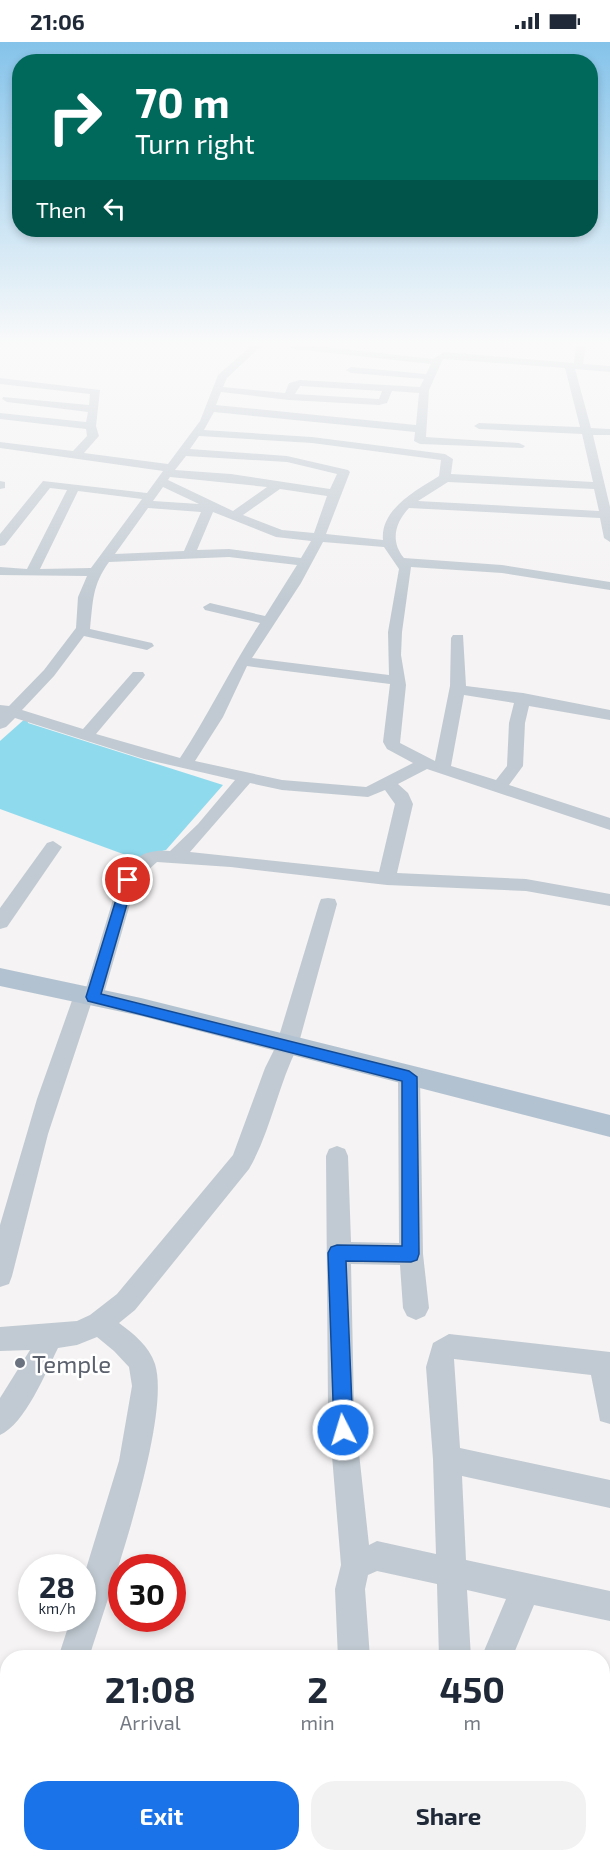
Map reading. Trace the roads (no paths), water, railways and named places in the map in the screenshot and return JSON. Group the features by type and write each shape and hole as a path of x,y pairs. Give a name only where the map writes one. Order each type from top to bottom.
{"main road":[{"path":"0,977 89,996 610,1126"}],"street":[{"path":"76,455 93,436 92,431"},
{"path":"389,431 519,446"},
{"path":"417,454 421,431"},
{"path":"610,432 586,431 603,491 610,538"},
{"path":"4,715 49,673 81,630 86,617 85,597 95,572 196,433 312,440 447,459 445,478"},
{"path":"0,445 76,455 167,474 334,493"},
{"path":"182,452 287,459 344,472 318,539 306,562 243,661 215,717 185,764"},
{"path":"167,474 214,509"},
{"path":"603,491 445,478 399,510 389,533 389,544 406,569 395,632 394,655 397,680 391,742 393,746 434,765 610,824"},
{"path":"0,542 47,484 214,509 236,514 280,534 389,544"},
{"path":"236,514 278,485"},
{"path":"31,573 74,487"},
{"path":"406,504 605,515"},
{"path":"189,554 214,509"},
{"path":"104,558 229,553 306,562"},
{"path":"400,562 502,569 610,586"},
{"path":"0,571 95,572"},
{"path":"210,607 269,621"},
{"path":"81,630 147,646"},
{"path":"434,765 457,688 458,638"},
{"path":"243,661 397,680"},
{"path":"86,736 138,675"},
{"path":"457,688 523,698 573,711 610,716"},
{"path":"500,786 515,766 518,723 523,698"},
{"path":"4,715 86,736 150,756 282,785 368,792 434,765"},
{"path":"174,858 204,828 246,777"},
{"path":"387,879 404,804 402,797 388,784"},
{"path":"0,921 53,847"},
{"path":"0,1276 13,1217 52,1082 89,996 128,880 134,870 153,856 231,861 387,879 526,885 610,900"},
{"path":"0,1340 77,1333 99,1324 126,1302 245,1155 276,1068 287,1046 328,904"},
{"path":"409,1077 411,1254 416,1308"},
{"path":"337,1156 341,1407 356,1565 350,1589 354,1650"},
{"path":"337,1253 411,1254"},
{"path":"76,1650 122,1506 144,1406 143,1366 127,1343 99,1324"},
{"path":"0,1421 28,1381 50,1337"},
{"path":"455,1650 447,1459 439,1367 442,1352 450,1346 606,1364 610,1411"},
{"path":"447,1459 610,1494"},
{"path":"356,1565 376,1556 610,1606"},
{"path":"499,1650 525,1588"}],"water":[{"path":"27,717 28,723 223,785 166,850 134,858 0,809 0,741"}],"place":[{"name":"Temple","path":"20,1363"}]}
